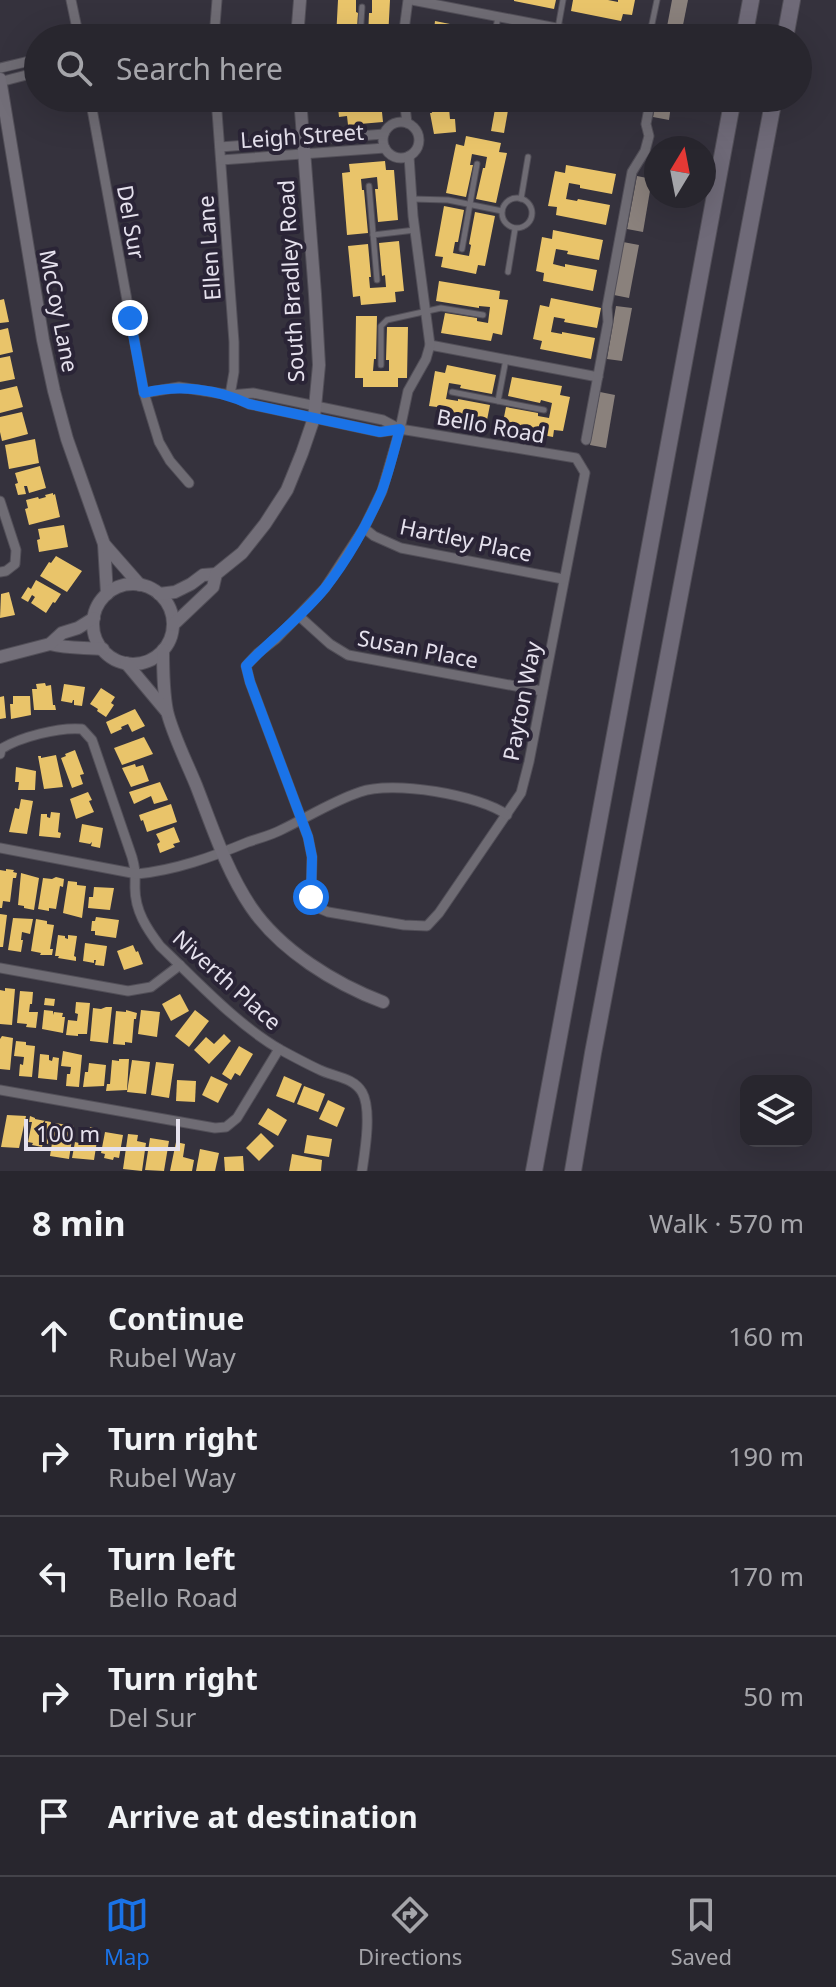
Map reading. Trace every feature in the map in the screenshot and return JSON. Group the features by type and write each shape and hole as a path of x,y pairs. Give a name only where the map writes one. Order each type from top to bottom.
{"highway":[{"path":"747,24 751,0"},
{"path":"788,24 792,0"},
{"path":"534,1171 730,112"},
{"path":"573,1171 771,112"}],"street":[{"path":"71,0 76,24"},
{"path":"215,24 217,0"},
{"path":"298,24 300,0"},
{"path":"406,24 410,0 536,24"},
{"path":"0,68 24,62"},
{"path":"0,81 24,75"},
{"name":"McCoy Lane","path":"0,81 54,391 67,439 104,544 107,594"},
{"name":"Del Sur","path":"93,112 144,393 159,442 189,483"},
{"name":"Ellen Lane","path":"217,112 234,342 230,395"},
{"name":"South Bradley Road","path":"159,594 175,592 203,575 216,574 242,553 287,490 302,453 314,412 319,365 301,112"},
{"path":"301,820 246,666 325,588 364,528 382,491 408,391 426,359 430,345 409,156 415,152 419,139 417,132 407,123 406,112"},
{"path":"586,440 632,172 645,151 649,136 646,124 648,112"},
{"name":"Leigh Street","path":"407,123 393,124 384,134 383,141 385,148 395,157 409,156"},
{"name":"Leigh Street","path":"221,160 384,134"},
{"name":"Leigh Street","path":"220,147 385,148"},
{"path":"430,345 598,377"},
{"name":"Bello Road","path":"144,393 179,387 230,395 249,404 314,412 380,432 400,429 576,458"},
{"name":"Payton Way","path":"301,820 312,857 311,897 316,907 328,912 404,925 427,926 439,913 521,793 585,473 576,458"},
{"path":"0,501 16,550 15,564 0,572"},
{"name":"Hartley Place","path":"364,528 401,548 563,579"},
{"name":"McCoy Lane","path":"104,544 140,585"},
{"name":"South Bradley Road","path":"173,625 213,587 216,574"},
{"path":"126,663 146,661 169,643 173,625 170,608 159,594 147,586 120,586 107,594 97,607 95,634 103,649 126,663 167,712"},
{"name":"Susan Place","path":"299,616 330,644 348,655 542,691"},
{"path":"0,657 50,644 62,633 94,618"},
{"path":"50,644 68,649 103,649"},
{"path":"163,650 167,712 222,852 252,908 272,931 318,969 342,984 383,1002"},
{"name":"Niverth Place","path":"0,754 1,749 14,741 66,728 82,729 92,740 137,874 135,890 139,912 148,930 160,946 252,1031 279,1049 360,1087 366,1098 362,1171"},
{"path":"0,848 137,874 156,872 195,863 279,831 362,790 390,787 471,798 496,807 507,815"},
{"path":"0,968 128,991 151,987 180,965"},
{"path":"0,1090 215,1128 226,1127 237,1118 279,1049"}],"lane":[{"path":"559,24 563,0"},
{"path":"652,24 657,0"},
{"path":"361,24 362,7"},
{"path":"497,24 498,17"},
{"path":"521,199 528,157"},
{"path":"462,249 477,164"},
{"path":"369,186 377,280"},
{"path":"412,199 448,200 502,211"},
{"path":"521,199 530,204 533,216 527,226 515,229 505,222 502,211 508,201 521,199"},
{"path":"508,272 515,229"},
{"path":"373,235 415,230"},
{"path":"381,365 383,322 447,308 483,315"},
{"path":"498,401 506,359"},
{"path":"452,392 544,410"}],"building: Homes":[{"path":"338,0 356,0 358,24 337,24"},
{"path":"372,0 390,0 389,24 369,24 369,13 372,13"},
{"path":"514,0 556,0 554,9"},
{"path":"573,0 635,0 632,15 623,14 621,21 571,11"},
{"path":"338,112 382,112 383,122 348,125 347,116 339,117"},
{"path":"449,112 450,119 455,119 456,132 434,134 432,113"},
{"path":"494,112 508,112 504,133 491,131"},
{"path":"466,136 501,143 499,152 507,153 496,203 476,199 487,157 472,154 470,165 473,165 466,197 446,193 456,144 464,146"},
{"path":"385,161 386,170 394,170 398,220 378,222 377,177 361,179 368,233 347,235 342,173 350,172 349,164"},
{"path":"566,165 616,174 612,194 569,183 566,199 610,205 606,225 556,215 557,207 548,206 555,171 565,173"},
{"path":"444,206 464,210 453,253 469,256 475,212 495,216 485,266 478,265 476,274 441,267 443,257 435,256"},
{"path":"553,230 603,240 599,260 556,249 553,264 597,270 593,291 543,281 544,273 536,271 542,237 552,239"},
{"path":"399,241 404,291 395,292 396,302 361,305 360,296 353,297 348,246 368,244 370,288 386,287 379,243"},
{"path":"439,281 500,291 499,299 508,300 502,335 493,333 491,341 441,333 445,313 488,323 490,307 436,301"},
{"path":"551,298 601,308 597,328 554,317 551,332 595,338 591,359 540,349 542,341 533,339 540,305 549,307"},
{"path":"4,299 9,322 0,323 0,300"},
{"path":"356,316 377,316 373,371 389,371 389,360 386,360 387,327 408,327 407,378 398,378 398,387 363,387 363,378 355,378"},
{"path":"8,328 13,352 0,355 0,330"},
{"path":"10,356 15,379 0,382 0,358"},
{"path":"447,365 496,375 492,394 449,383 446,399 490,405 486,425 436,415 437,407 429,406 435,371 445,373"},
{"path":"512,377 562,386 560,395 570,397 563,431 554,430 553,437 502,427 506,407 549,418 552,403 508,396"},
{"path":"17,386 23,407 0,413 0,390"},
{"path":"22,412 28,434 2,441 0,417"},
{"path":"35,439 39,463 9,469 5,445"},
{"path":"40,466 46,488 29,493 27,486 24,486 26,494 18,495 15,473"},
{"path":"53,493 60,517 29,525 26,500"},
{"path":"64,525 68,547 39,552 38,529"},
{"path":"56,556 82,571 67,592 40,576"},
{"path":"36,580 61,594 46,613 31,603 35,597 32,595 28,602 21,598"},
{"path":"9,592 15,615 0,618 1,594"},
{"path":"45,683 46,686 51,685 56,710 34,710 32,689 37,689 36,684"},
{"path":"64,684 85,687 82,706 74,705 74,700 72,703 61,701"},
{"path":"101,688 115,697 106,717 90,704"},
{"path":"4,696 6,718 0,719 0,697"},
{"path":"13,696 30,696 31,715 11,719"},
{"path":"135,709 145,726 132,732 128,724 111,734 106,722"},
{"path":"144,737 153,754 122,765 114,748"},
{"path":"75,750 84,774 80,775 83,784 72,788 61,758"},
{"path":"56,755 63,787 44,789 38,756"},
{"path":"135,764 136,767 143,765 149,781 131,787 122,768"},
{"path":"16,767 36,771 35,790 18,790"},
{"path":"160,782 168,800 154,804 151,796 134,804 129,792"},
{"path":"88,792 94,812 76,819 70,799"},
{"path":"21,799 33,801 27,834 9,832 15,808 19,809"},
{"path":"171,804 177,822 147,832 139,815"},
{"path":"51,812 60,813 60,838 39,836 41,814 47,814 50,818"},
{"path":"82,824 103,828 100,848 91,846 92,842 79,842"},
{"path":"174,827 180,842 160,853 156,834"},
{"path":"0,870 17,873 13,878 10,902 3,901 0,908"},
{"path":"21,873 39,878 34,910 18,905"},
{"path":"43,878 64,879 56,909 38,909"},
{"path":"68,881 86,886 82,918 63,913"},
{"path":"94,887 114,888 110,910 88,908"},
{"path":"0,914 7,915 3,947 0,947"},
{"path":"96,917 119,920 116,938 95,935 95,931 91,931 92,921"},
{"path":"13,918 33,919 30,934 22,932 21,952 8,950"},
{"path":"36,919 54,925 52,955 31,951"},
{"path":"58,935 68,939 68,935 77,936 76,961 55,956"},
{"path":"85,943 107,946 104,966 95,965 96,960 94,963 83,961"},
{"path":"133,945 143,964 124,970 117,951"},
{"path":"5,988 15,989 12,1025 0,1024 0,990 5,991"},
{"path":"20,991 33,992 29,1012 38,1012 36,1028 17,1023"},
{"path":"180,994 189,1011 171,1021 162,1004"},
{"path":"45,998 55,999 54,1006 44,1005"},
{"path":"76,1002 90,1003 87,1034 66,1035 68,1020 77,1021"},
{"path":"112,1007 108,1043 90,1041 93,1008"},
{"path":"44,1010 53,1011 53,1015 54,1012 63,1013 63,1033 42,1029"},
{"path":"141,1010 160,1012 157,1037 138,1034"},
{"path":"195,1010 209,1021 189,1047 175,1036"},
{"path":"116,1011 137,1013 132,1043 113,1044"},
{"path":"224,1034 231,1041 209,1064 194,1050 206,1037 214,1044"},
{"path":"2,1036 13,1038 10,1070 0,1069"},
{"path":"16,1041 35,1046 32,1077 19,1076 24,1057 14,1056"},
{"path":"239,1046 253,1054 240,1076 235,1073 231,1080 222,1074"},
{"path":"63,1051 82,1055 79,1087 66,1086 71,1067 61,1066"},
{"path":"40,1054 49,1055 52,1061 53,1057 59,1058 57,1080 38,1078"},
{"path":"129,1059 127,1090 106,1091 107,1084 110,1084 112,1060"},
{"path":"132,1060 150,1062 146,1094 127,1092"},
{"path":"156,1062 174,1064 169,1098 151,1095"},
{"path":"89,1063 106,1065 104,1086 83,1087"},
{"path":"211,1076 228,1084 218,1103 202,1095"},
{"path":"284,1076 302,1084 294,1103 276,1096"},
{"path":"177,1080 196,1081 195,1102 176,1101"},
{"path":"304,1086 325,1094 318,1112 297,1104"},
{"path":"328,1100 345,1108 337,1127 319,1119"},
{"path":"268,1108 287,1120 278,1136 258,1124"},
{"path":"7,1115 26,1116 19,1148 1,1147"},
{"path":"30,1116 51,1122 48,1144 43,1143 42,1147 28,1142 32,1122 29,1122"},
{"path":"55,1123 74,1126 69,1159 50,1156"},
{"path":"90,1127 99,1129 98,1136 88,1134"},
{"path":"105,1132 123,1135 119,1158 104,1158 105,1154 101,1153"},
{"path":"261,1133 274,1146 259,1161 246,1148"},
{"path":"128,1134 138,1135 137,1141 146,1143 142,1171 123,1169"},
{"path":"307,1135 332,1139 329,1157 304,1153"},
{"path":"150,1138 169,1141 164,1171 145,1170"},
{"path":"80,1139 88,1144 89,1140 97,1141 94,1160 72,1158 75,1142 79,1143"},
{"path":"176,1142 185,1144 183,1157 194,1160 192,1171 170,1171"},
{"path":"200,1149 219,1153 215,1171 196,1171"},
{"path":"292,1154 322,1160 321,1171 289,1171"},
{"path":"243,1156 244,1171 225,1171 224,1157"}],"building: Industry":[{"path":"672,0 688,0 683,24 668,24"},
{"path":"654,112 670,112 669,120 653,117"},
{"path":"637,176 644,177 644,208 647,208 643,232 627,229"},
{"path":"623,242 639,245 629,298 614,295"},
{"path":"616,306 632,308 622,361 607,359"},
{"path":"600,392 615,395 606,448 590,445"}],"route":[{"path":"130,318 144,393 179,387 230,395 249,404 380,432 400,429 382,491 364,528 325,588 246,666 308,837 312,857 311,897"}]}
